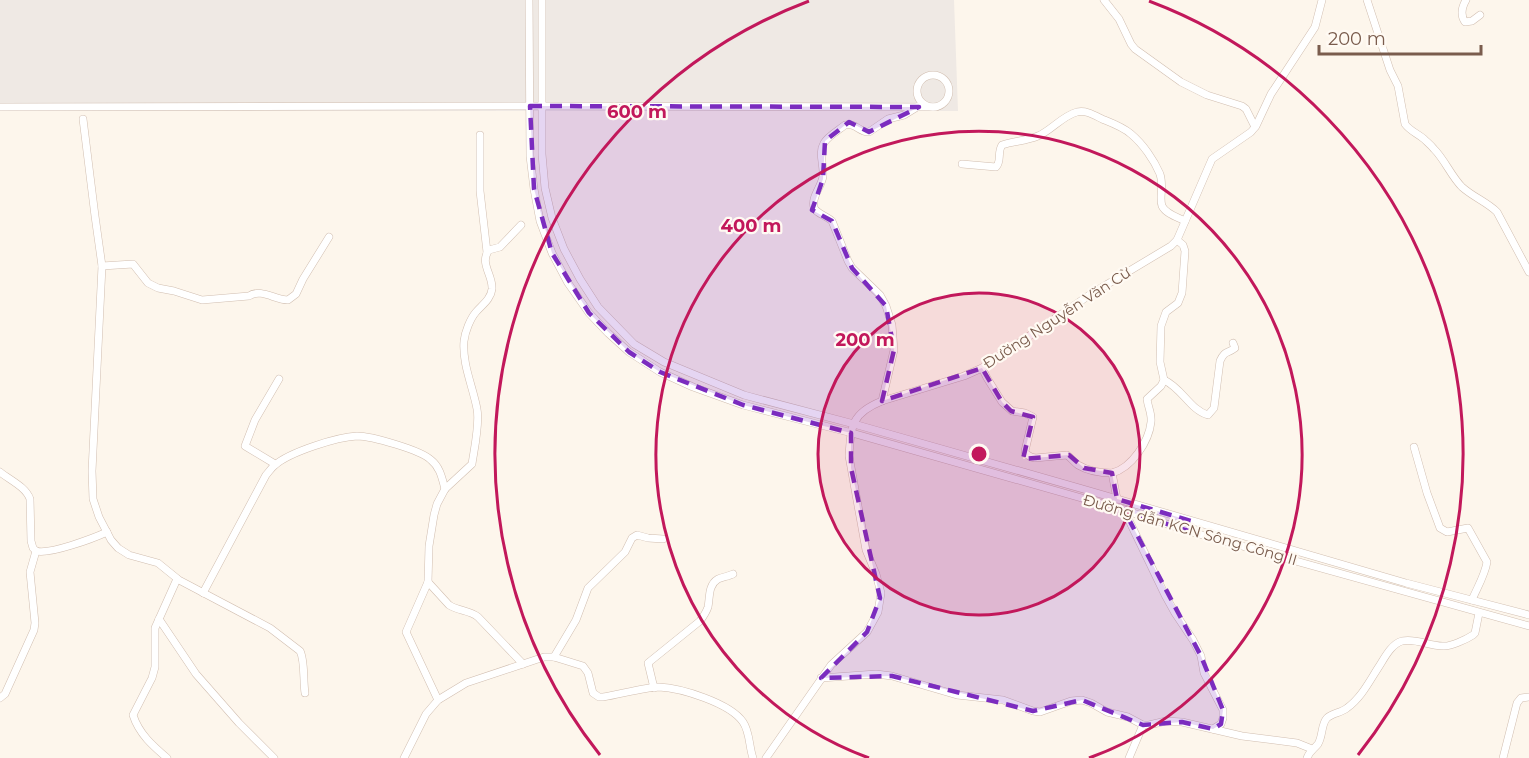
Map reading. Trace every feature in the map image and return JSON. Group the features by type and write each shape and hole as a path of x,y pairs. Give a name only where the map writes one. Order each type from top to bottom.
{"street":[{"name":"Đường dẫn KCN Sông Công II","path":"530,0 530,156 540,221 552,253 568,284 587,309 629,352 660,372 743,405 852,433 1529,627"},
{"name":"Đường dẫn KCN Sông Công II","path":"542,0 542,154 545,188 552,218 564,249 598,307 634,344 664,362 744,395 854,424 1406,583 1529,615"},
{"path":"1104,0 1119,19 1135,49 1181,82 1207,95 1242,106 1246,109 1255,127"},
{"path":"982,368 1002,402 1012,411 1033,417 1026,454 1035,458 1067,455 1084,468 1112,473 1118,472 1141,450 1151,423 1147,399 1164,380 1160,362 1161,326 1166,312 1178,303 1182,293 1185,251 1178,240 1185,221 1212,159 1245,137 1255,127 1271,94 1315,27 1322,0"},
{"path":"1367,0 1390,70 1398,86 1405,124 1437,153 1463,187 1497,212 1529,272"},
{"path":"1466,0 1462,11 1462,18 1465,22 1472,21 1480,15"},
{"path":"0,107 530,106 915,106 936,107 945,101 949,91 949,86 942,77 937,75 927,75 919,82 915,106 904,115 888,119 869,132 863,132 853,124 845,125 825,141 821,160 823,179 813,205 818,213 832,221 852,268 886,306 892,325 894,350 882,401"},
{"path":"916,92 925,105 936,107"},
{"path":"962,164 996,167 1002,145 1036,137 1065,117 1086,111 1132,134 1150,156 1161,177 1164,208 1168,213 1185,221"},
{"path":"83,119 102,266 92,471 93,499 99,517 118,548 125,553 158,563 177,579 270,628 300,651 305,693"},
{"path":"438,700 406,632 428,582 429,546 437,504 445,489 472,465 478,416 464,353 464,339 475,314 492,292 492,284 485,262 487,252 480,191 480,135"},
{"path":"487,252 500,247 520,225"},
{"path":"102,266 133,264 153,286 202,300 249,296 255,293 276,296 285,300 296,294 329,237"},
{"name":"Đường Nguyễn Văn Cừ","path":"854,424 859,414 870,406 982,368 1091,294 1178,240"},
{"path":"587,309 598,307"},
{"path":"1164,380 1177,388 1193,406 1208,415 1214,408 1220,361 1227,351 1235,348 1233,343"},
{"path":"275,464 245,446 255,420 279,378"},
{"path":"766,758 821,678 842,653 867,632 878,612 880,598 876,574 866,550 849,456 854,424"},
{"path":"203,593 266,475 275,464 289,456 331,440 362,436 408,448 431,459 439,470 445,489"},
{"path":"1414,447 1427,494 1440,528 1447,532 1468,528 1487,562 1472,600"},
{"path":"0,472 28,494 31,541 36,551 44,553 89,540 107,532"},
{"path":"1112,473 1117,499"},
{"path":"1124,510 1166,597 1201,656 1204,673 1223,710 1224,718 1221,724 1213,729"},
{"path":"1188,531 1191,521"},
{"path":"554,657 576,620 588,588 625,552 632,538 637,535 663,539"},
{"path":"0,698 5,694 34,630 30,572 36,551"},
{"path":"654,688 648,663 700,621 708,607 710,589 713,584 718,579 733,574"},
{"path":"167,758 149,743 133,715 154,674 154,632 177,579"},
{"path":"428,582 453,608 478,617 523,664"},
{"path":"1307,758 1312,749 1317,746 1328,716 1344,711 1360,696 1395,644 1400,641 1419,640 1441,646 1450,645 1475,633 1479,613"},
{"path":"159,619 196,674 239,723 274,758"},
{"path":"404,758 426,714 438,700 466,683 544,657 554,657 578,664 586,669 593,693 599,697 654,688 687,692 722,705 738,717 746,727 753,758"},
{"path":"821,678 876,674 892,676 957,695 1003,700 1040,712 1071,701 1082,700 1143,725 1166,721 1182,722 1242,736 1297,743 1312,749"},
{"path":"1503,758 1517,703 1521,698 1529,697"},
{"path":"1129,758 1143,725"}],"highlighted area":[{"path":"530,106 919,107 869,132 849,122 825,141 823,179 812,210 832,221 852,268 886,306 894,350 882,401 982,368 1002,402 1011,411 1033,417 1023,459 1069,455 1084,468 1112,473 1117,499 1191,521 1188,531 1124,510 1201,656 1223,710 1221,724 1213,729 1182,722 1143,725 1082,700 1033,711 892,676 821,678 867,632 880,598 851,468 851,433 743,405 660,372 629,352 589,313 552,253 534,189"}],"shaded area":[{"path":"0,0 954,0 958,111 0,111"}]}
